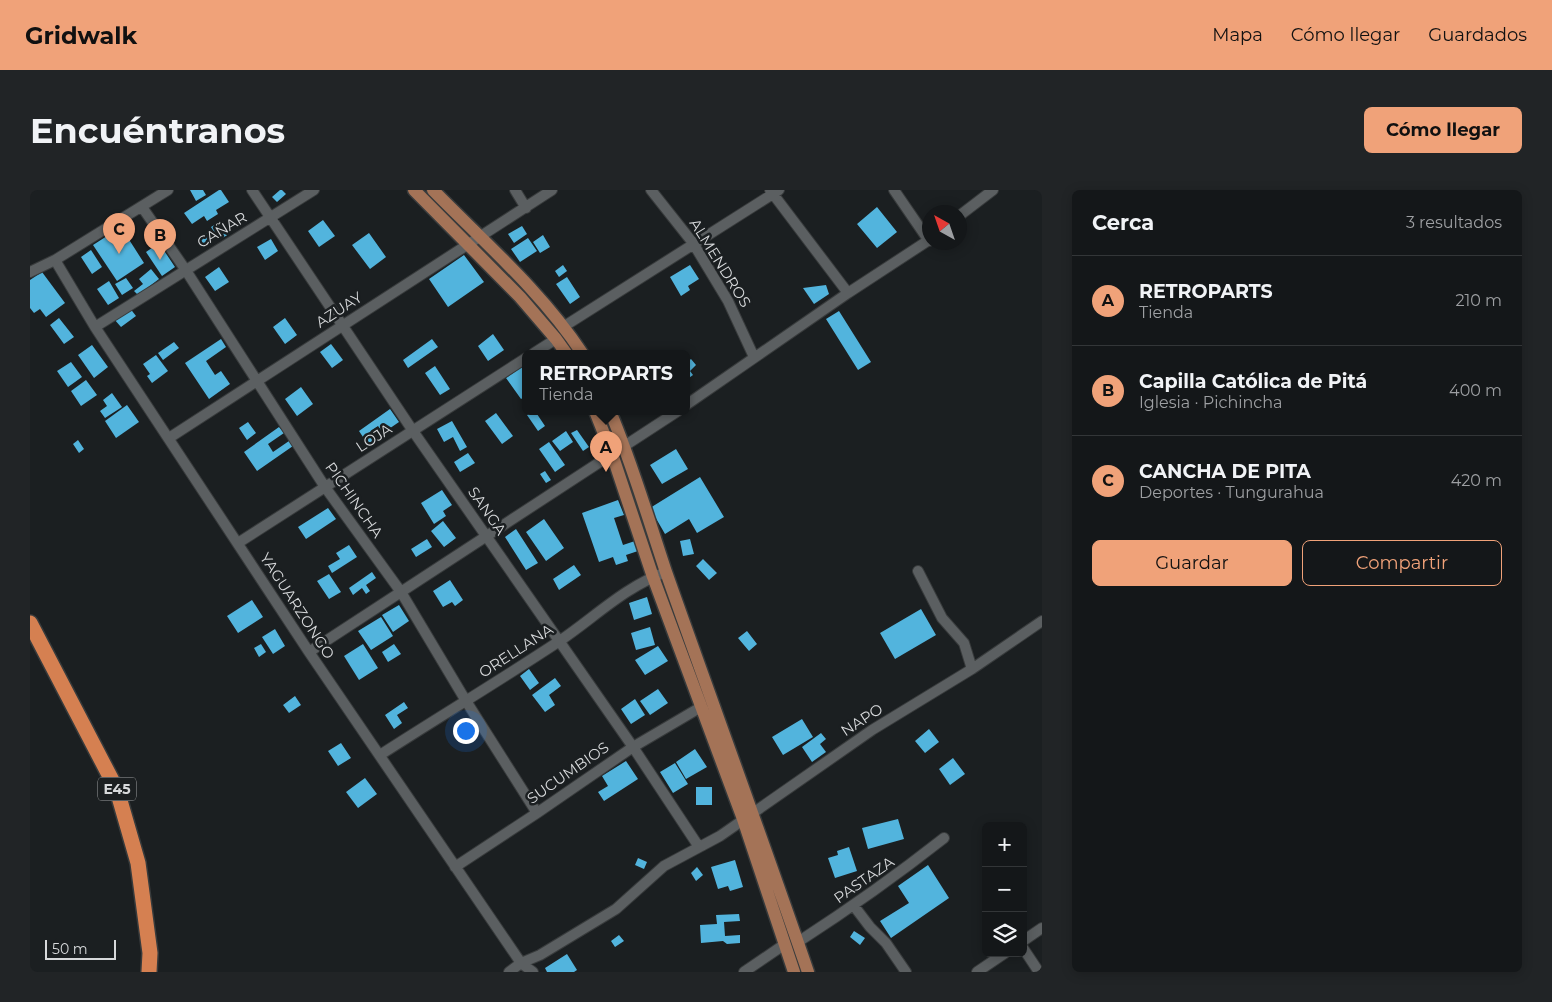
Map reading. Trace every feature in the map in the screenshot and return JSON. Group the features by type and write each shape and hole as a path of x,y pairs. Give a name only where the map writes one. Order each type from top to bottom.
{"highway":[{"name":"E45","path":"30,623 117,790 138,863 150,953 149,972"}],"main road":[{"path":"414,190 520,297 564,350"},
{"path":"433,190 530,288 580,350"},
{"path":"597,415 701,707 748,816 808,972"},
{"path":"612,415 624,446 748,816 784,944 794,972"}],"street":[{"path":"30,272 55,260 168,190"},
{"name":"SANGA","path":"252,190 413,431 633,747 699,847"},
{"name":"CAÑAR","path":"95,327 314,190"},
{"path":"515,190 526,208"},
{"name":"AZUAY","path":"169,438 552,190"},
{"name":"ALMENDROS","path":"651,190 693,243 728,301 754,357"},
{"path":"894,190 922,231"},
{"path":"967,210 993,190"},
{"path":"563,327 774,191 848,293"},
{"name":"PICHINCHA","path":"142,206 185,269 325,487 401,592 466,701 537,814"},
{"path":"690,402 848,293 922,245"},
{"name":"YAGUARZONGO","path":"55,260 95,327 309,652 380,755 521,968 533,972"},
{"path":"539,350 556,339"},
{"name":"LOJA","path":"238,542 522,361"},
{"path":"309,652 672,415"},
{"path":"918,571 942,618 964,643 972,669"},
{"name":"ORELLANA","path":"380,755 560,641 604,606 653,577 666,572"},
{"name":"NAPO","path":"509,972 521,968 616,909 664,866 720,836 872,730 972,669 1042,621"},
{"name":"SUCUMBIOS","path":"454,868 537,814 633,747 701,707"},
{"name":"PASTAZA","path":"798,942 854,906 944,838"},
{"path":"854,906 886,944 906,972"},
{"path":"1027,938 1042,928"},
{"path":"744,972 784,944"},
{"path":"1027,954 1039,972"},
{"path":"977,972 999,957"}],"building":[{"path":"190,190 203,190 206,195 196,201"},
{"path":"221,190 229,202 216,210 218,214 207,221 204,216 192,224 184,213"},
{"path":"280,190 286,194 277,202 272,197"},
{"path":"877,207 897,232 877,248 857,224"},
{"path":"323,220 335,236 319,247 308,231"},
{"path":"221,221 229,234 219,240 211,227"},
{"path":"522,226 527,234 514,243 508,234"},
{"path":"121,227 144,263 117,281 93,245"},
{"path":"206,233 211,241 204,245 199,238"},
{"path":"369,233 386,257 370,269 352,245"},
{"path":"543,235 550,247 540,253 533,242"},
{"path":"528,238 537,251 520,262 511,249"},
{"path":"271,239 278,251 265,260 257,247"},
{"path":"159,243 175,267 162,276 146,252"},
{"path":"91,250 102,267 92,274 81,257"},
{"path":"464,255 484,282 448,307 429,279"},
{"path":"563,265 567,271 559,277 555,271"},
{"path":"690,265 699,279 688,286 690,290 681,296 670,277"},
{"path":"219,267 229,282 215,291 205,277"},
{"path":"151,269 159,279 138,295 134,291 143,284 139,279"},
{"path":"42,272 65,303 46,317 40,309 34,313 30,308 30,280"},
{"path":"567,277 580,297 570,304 556,284"},
{"path":"126,278 133,288 122,295 115,284"},
{"path":"109,281 119,298 108,305 97,289"},
{"path":"826,285 829,294 814,304 803,288"},
{"path":"129,307 136,316 121,327 114,319"},
{"path":"839,311 871,362 858,370 826,319"},
{"path":"59,318 74,337 64,344 50,325"},
{"path":"285,318 297,335 285,344 273,327"},
{"path":"493,334 504,350 488,361 478,346"},
{"path":"221,339 226,347 206,361 215,375 221,371 230,384 209,399 185,363"},
{"path":"432,339 438,347 408,368 403,360"},
{"path":"174,342 179,348 163,360 158,353"},
{"path":"331,344 343,360 332,368 320,352"},
{"path":"92,345 108,367 94,378 78,355"},
{"path":"156,355 168,371 152,383 147,376 150,374 143,364"},
{"path":"690,360 696,365 690,371"},
{"path":"71,362 82,377 68,387 57,371"},
{"path":"435,366 450,389 440,395 425,373"},
{"path":"522,367 522,398 521,399 506,378"},
{"path":"86,380 97,395 81,406 71,391"},
{"path":"301,387 313,404 297,416 285,399"},
{"path":"112,393 122,407 105,418 100,411 107,406 103,400"},
{"path":"127,405 139,422 116,438 105,421"},
{"path":"390,409 399,422 383,433 378,426 363,437 359,431"},
{"path":"496,413 513,436 502,444 485,421"},
{"path":"527,415 538,415 545,426 538,431"},
{"path":"452,421 467,447 460,451 453,437 444,442 437,429"},
{"path":"248,422 256,433 247,440 239,428"},
{"path":"279,427 284,433 268,444 273,452 289,441 293,446 257,471 244,452"},
{"path":"577,430 589,447 583,451 571,433"},
{"path":"566,431 573,442 560,451 552,441"},
{"path":"370,435 374,442 367,447 363,440"},
{"path":"78,440 84,449 79,453 73,444"},
{"path":"549,442 565,465 555,472 539,449"},
{"path":"676,449 688,469 662,484 650,465"},
{"path":"468,453 475,463 460,472 454,462"},
{"path":"545,471 551,480 546,483 540,474"},
{"path":"700,477 724,517 697,533 689,519 665,534 650,508"},
{"path":"442,490 452,505 443,511 446,516 434,524 421,503"},
{"path":"618,500 624,515 614,518 623,545 635,541 638,551 626,555 628,561 616,565 613,557 599,562 582,513"},
{"path":"328,508 336,519 306,539 298,527"},
{"path":"544,519 564,548 546,561 526,532"},
{"path":"443,521 456,538 444,547 431,531"},
{"path":"516,529 538,563 526,570 505,537"},
{"path":"427,539 432,547 416,557 411,549"},
{"path":"690,539 694,554 683,556 680,541"},
{"path":"349,545 357,557 332,573 328,566 340,559 336,553"},
{"path":"703,559 717,573 709,580 696,566"},
{"path":"574,565 581,575 559,590 553,579"},
{"path":"372,572 376,578 366,585 370,591 366,594 362,588 353,595 349,588"},
{"path":"329,574 341,592 329,599 317,581"},
{"path":"450,580 463,600 455,606 452,602 443,607 433,591"},
{"path":"647,597 652,614 634,620 629,603"},
{"path":"252,600 263,617 238,633 227,616"},
{"path":"399,605 409,621 393,632 382,615"},
{"path":"921,609 936,635 895,659 880,633"},
{"path":"381,617 393,636 371,650 358,631"},
{"path":"650,627 655,645 636,650 631,633"},
{"path":"275,629 285,646 273,654 262,637"},
{"path":"747,631 757,644 749,651 738,638"},
{"path":"261,644 266,652 259,657 254,648"},
{"path":"363,644 378,668 359,680 344,656"},
{"path":"394,644 401,654 388,662 382,652"},
{"path":"658,646 668,661 645,675 635,660"},
{"path":"529,669 539,683 530,690 520,676"},
{"path":"555,678 561,686 549,695 555,705 545,712 532,695"},
{"path":"658,689 668,703 650,715 640,701"},
{"path":"295,696 301,705 289,713 283,705"},
{"path":"635,699 645,715 631,724 621,709"},
{"path":"404,702 408,708 397,715 402,723 394,729 385,715"},
{"path":"802,719 813,737 783,755 772,737"},
{"path":"929,729 939,742 925,753 915,741"},
{"path":"821,733 826,739 820,744 826,752 812,762 802,747"},
{"path":"341,743 351,758 338,766 328,751"},
{"path":"695,749 707,767 686,779 676,762"},
{"path":"953,758 965,774 950,785 939,769"},
{"path":"626,761 638,779 604,801 598,792 608,786 602,776"},
{"path":"675,763 688,784 673,793 660,772"},
{"path":"365,778 377,794 358,808 346,792"},
{"path":"696,787 712,787 712,805 696,805"},
{"path":"898,819 904,839 868,849 862,828"},
{"path":"849,847 857,871 835,878 828,858 838,855 837,851"},
{"path":"638,858 647,862 644,869 635,865"},
{"path":"735,860 743,887 730,891 728,886 718,889 711,867"},
{"path":"928,865 949,898 891,938 880,921 909,903 898,886"},
{"path":"697,867 703,875 696,881 691,873"},
{"path":"739,914 740,921 724,922 725,936 740,935 740,943 727,944 723,941 701,943 700,925 717,924 716,915"},
{"path":"854,931 865,938 860,945 850,937"},
{"path":"619,935 624,941 615,947 611,941"},
{"path":"567,954 577,970 574,972 547,972 545,968"}],"place":[{"name":"CANCHA DE PITA","path":"119,254"},
{"name":"Capilla Católica de Pitá","path":"160,260"},
{"name":"RETROPARTS","path":"606,472"}]}
